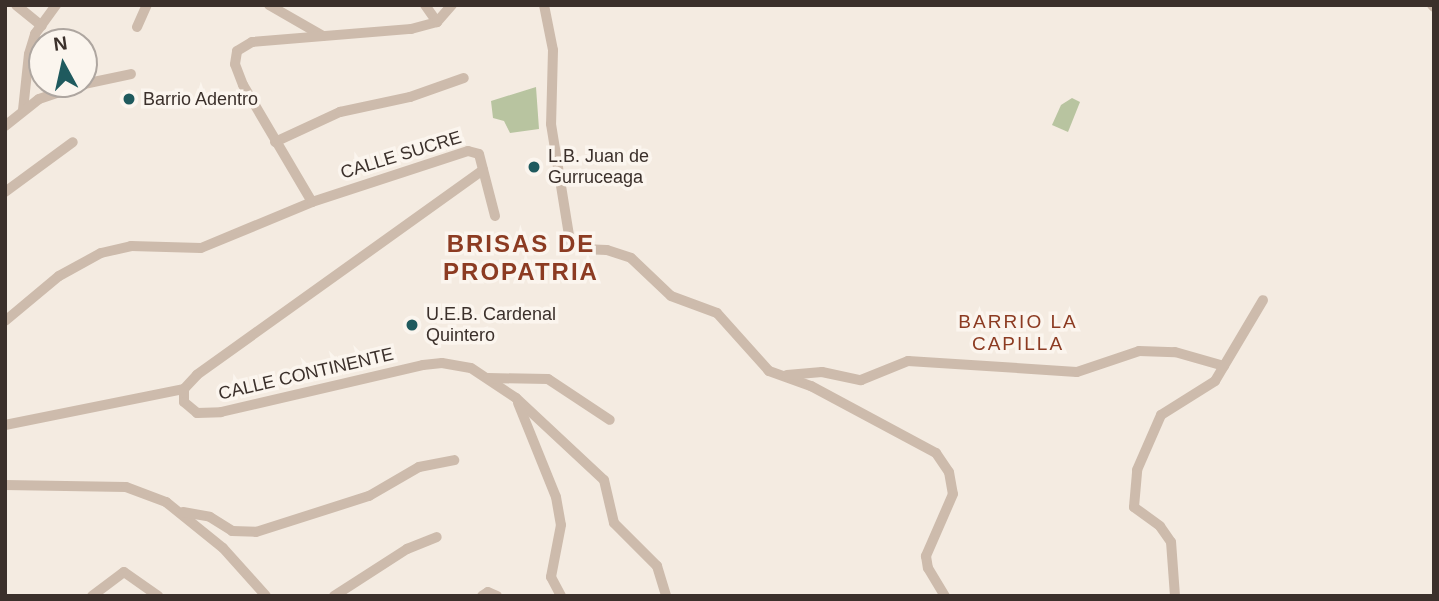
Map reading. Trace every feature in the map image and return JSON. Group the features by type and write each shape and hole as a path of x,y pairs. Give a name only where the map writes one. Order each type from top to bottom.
{"street":[{"path":"16,5 42,26"},
{"path":"23,110 29,54 42,26 56,5"},
{"path":"137,27 147,5"},
{"path":"269,5 323,36"},
{"path":"425,5 436,22"},
{"path":"5,321 59,276 101,253 131,246 201,247 312,202 237,72 237,51 252,42 411,29 436,22 452,5"},
{"path":"544,5 553,50 551,124 570,241 581,249 607,250 631,258 671,296 717,313 757,362 781,376 811,386 924,444 943,461 953,494 926,556 944,595"},
{"path":"98,81 131,74"},
{"path":"275,142 330,115 410,97 464,78"},
{"path":"5,126 42,98"},
{"path":"5,192 73,142"},
{"name":"CALLE SUCRE","path":"312,202 468,151 479,154 483,170"},
{"path":"483,170 495,216"},
{"name":"CALLE CONTINENTE","path":"483,170 441,195 197,375 184,389 184,402 190,409 206,413 442,363 471,368 516,398 604,480 614,523 657,566 666,596"},
{"path":"1175,596 1171,542 1160,526 1134,507 1132,492 1161,415 1209,386 1263,300"},
{"path":"781,376 822,372 861,380 908,361 1077,372 1139,351 1175,352 1224,366"},
{"path":"488,378 548,379 610,420"},
{"path":"5,425 184,389"},
{"path":"516,398 556,497 561,525 551,577 561,596"},
{"path":"5,485 126,487 181,511 210,517 232,531 256,532 369,496 419,467 454,460"},
{"path":"181,511 223,548 266,596"},
{"path":"334,596 407,549 437,537"},
{"path":"92,596 124,572 158,596"},
{"path":"482,596 497,596"}],"green space":[{"path":"536,87 539,129 510,133 504,121 493,118 491,101"},
{"path":"1072,98 1080,102 1068,132 1052,125 1061,105"}],"place":[{"name":"Barrio Adentro","path":"129,99"},
{"name":"L.B. Juan de Gurruceaga","path":"534,167"},
{"name":"U.E.B. Cardenal Quintero","path":"412,325"}],"district":[{"name":"BRISAS DE PROPATRIA","path":"521,258"},
{"name":"BARRIO LA CAPILLA","path":"1018,333"}]}
